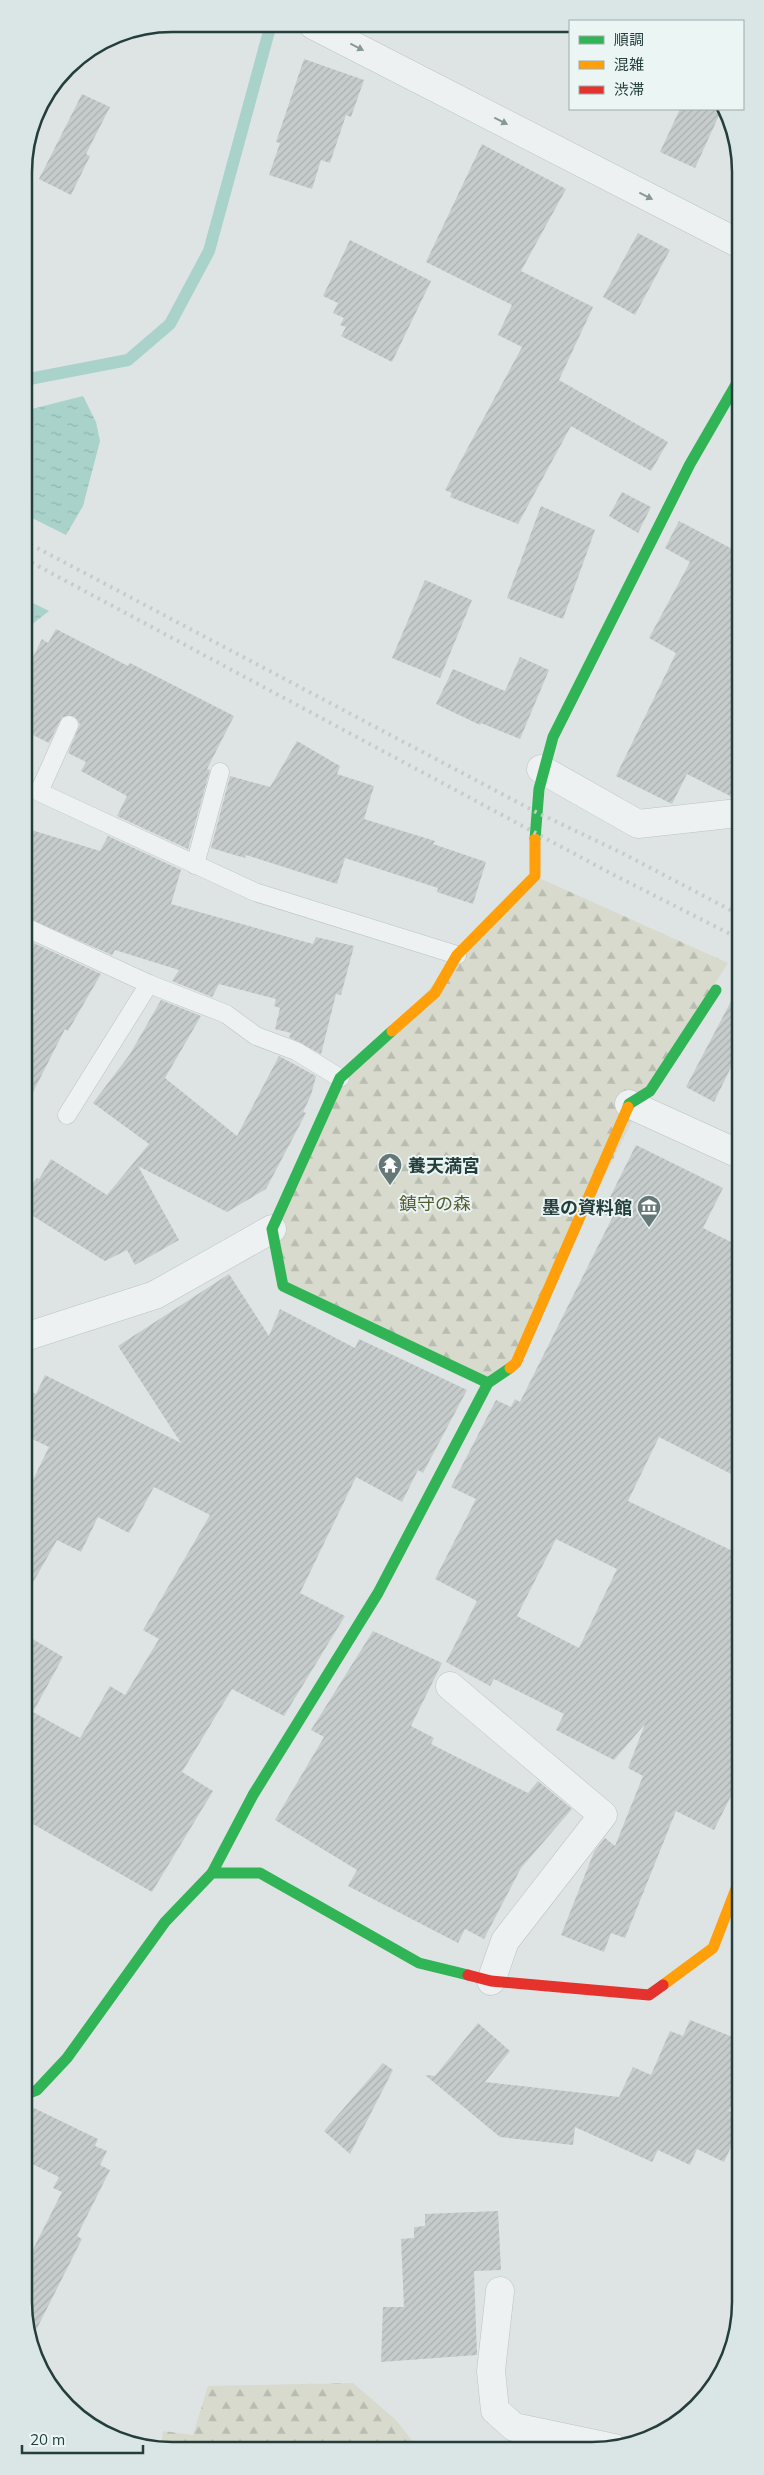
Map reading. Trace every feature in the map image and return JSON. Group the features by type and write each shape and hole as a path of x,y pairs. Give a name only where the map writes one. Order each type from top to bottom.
{"street":[{"path":"329,33 732,240"},
{"path":"488,1383 282,1286 272,1229 340,1078 435,993 456,955 535,876 534,831 541,770 552,737 690,464 732,392"},
{"path":"541,770 638,824 732,814"},
{"path":"33,2091 37,2090 67,2058 165,1922 212,1873 253,1795 378,1593 488,1383 516,1364 629,1104 650,1091 716,990"},
{"path":"629,1104 732,1151"},
{"path":"33,1334 155,1294 272,1229"},
{"path":"450,1686 603,1815 505,1941 492,1981"},
{"path":"212,1873 260,1873 419,1963 492,1981 649,1995 713,1948 731,1903"},
{"path":"500,2292 492,2371 494,2410 514,2427 585,2442"}],"lane":[{"path":"69,725 39,792 255,892 456,955"},
{"path":"195,865 220,772"},
{"path":"33,931 149,984 226,1014 256,1036 296,1051 340,1078"},
{"path":"68,1115 149,984"}],"green space":[{"name":"鎮守の森","path":"537,877 728,963 648,1089 513,1362 488,1381 285,1285 275,1229 342,1080"},
{"path":"353,2383 395,2419 413,2442 162,2441 163,2431 193,2435 208,2386"}],"water":[{"path":"83,396 96,422 100,441 83,506 66,535 33,518 33,409"},
{"path":"33,603 49,611 33,624"}],"building":[{"path":"304,59 364,80 351,117 346,115 330,163 321,160 312,189 269,175 280,143 276,142"},
{"path":"82,94 110,107 86,154 90,156 71,195 39,179"},
{"path":"680,110 717,110 719,115 695,168 660,152"},
{"path":"482,144 566,189 521,271 593,307 559,380 668,442 651,471 571,426 518,524 450,497 452,493 445,490 522,347 498,335 512,305 426,262"},
{"path":"638,233 670,250 635,315 603,297"},
{"path":"350,240 431,281 392,362 341,336 346,327 340,325 344,318 333,313 338,303 323,296"},
{"path":"622,492 651,507 638,533 609,516"},
{"path":"541,506 595,530 563,619 507,598"},
{"path":"679,521 732,549 732,797 687,774 672,804 616,776 676,653 649,638 690,562 665,548"},
{"path":"425,580 472,600 440,678 392,658"},
{"path":"56,629 128,666 130,663 234,716 207,769 210,770 188,849 117,816 127,796 81,771 86,762 68,753 80,724 74,716 62,717 49,743 33,735 33,657 42,639 48,643"},
{"path":"520,657 549,670 520,739 481,723 480,725 436,704 453,669 505,691"},
{"path":"297,741 340,766 337,774 374,786 364,819 435,841 433,844 486,862 473,904 437,892 438,888 345,858 337,884 246,855 245,858 211,848 230,776 270,787"},
{"path":"33,830 100,851 108,836 181,870 171,904 313,944 316,937 354,946 341,995 336,994 321,1054 289,1037 291,1033 275,1029 280,1008 274,1006 276,999 219,984 212,997 172,981 179,970 115,950 112,955 33,920"},
{"path":"33,943 101,974 68,1031 65,1029 33,1092 33,1015 35,1011 33,1010"},
{"path":"161,1000 201,1016 165,1078 237,1136 279,1056 316,1076 311,1095 303,1112 306,1113 266,1189 227,1212 138,1166 179,1240 135,1265 127,1250 105,1261 33,1216 33,1183 37,1178 39,1179 51,1159 107,1195 149,1144 93,1103 130,1054"},
{"path":"732,1000 732,1066 714,1102 686,1087"},
{"path":"636,1145 723,1188 703,1228 731,1242 731,1474 659,1437 628,1501 731,1550 731,1796 714,1830 676,1811 625,1938 611,1933 604,1952 561,1935 594,1852 605,1838 615,1846 643,1776 628,1768 645,1724 614,1760 556,1730 564,1714 494,1679 490,1686 446,1662 477,1601 435,1579 476,1499 451,1487 496,1400 511,1407 515,1399 520,1402 612,1218 602,1213","holes":["556,1539 617,1569 579,1648 517,1616"]},
{"path":"229,1274 269,1336 280,1309 355,1348 359,1339 467,1390 423,1473 418,1470 402,1502 356,1477 300,1593 345,1616 284,1716 232,1689 182,1772 213,1791 152,1892 33,1824 33,1712 80,1738 110,1686 125,1695 159,1639 143,1630 210,1515 154,1487 129,1533 98,1517 81,1552 57,1540 33,1583 33,1480 49,1447 33,1439 33,1392 36,1394 45,1375 181,1443 118,1346"},
{"path":"373,1631 442,1663 411,1726 434,1738 431,1744 528,1793 538,1781 572,1809 521,1868 484,1939 465,1929 458,1943 348,1886 357,1870 275,1820 324,1737 311,1730"},
{"path":"33,1639 63,1657 33,1712"},
{"path":"690,2020 731,2036 731,2106 729,2111 731,2112 731,2147 724,2162 697,2149 690,2165 658,2150 652,2162 575,2127 573,2145 500,2137 425,2075 435,2076 478,2023 510,2051 485,2082 619,2097 633,2067 651,2075 670,2031 683,2036"},
{"path":"383,2063 393,2070 350,2154 324,2131"},
{"path":"33,2108 98,2139 95,2146 107,2151 100,2165 110,2170 77,2236 82,2239 35,2331 33,2303 33,2249 62,2192 53,2188 59,2177 33,2164"},
{"path":"498,2211 501,2270 474,2271 477,2355 381,2362 383,2307 404,2307 401,2239 414,2238 414,2227 425,2226 425,2214"}],"waterway":[{"path":"33,378 128,360 170,324 209,251 269,33"}],"railway":[{"path":"33,546 536,812 624,854 732,911"},
{"path":"33,563 612,874 732,935"}],"traffic: fast":[{"path":"535,839 539,789 553,737 690,464 732,392"},
{"path":"628,1107 629,1104 650,1091 716,990"},
{"path":"392,1031 340,1078 272,1229 283,1286 488,1383"},
{"path":"212,1873 253,1795 378,1593 488,1383 510,1368"},
{"path":"33,2091 37,2090 67,2058 165,1922 212,1873 260,1873 419,1963 468,1975"}],"traffic: slow":[{"path":"392,1031 435,993 457,955 535,876 535,839"},
{"path":"510,1368 516,1363 628,1107"},
{"path":"663,1985 713,1948 731,1901"}],"traffic: jam":[{"path":"468,1975 491,1981 649,1995 663,1985"}],"place":[{"name":"養天満宮","path":"390,1186"},
{"name":"墨の資料館","path":"649,1228"}]}
